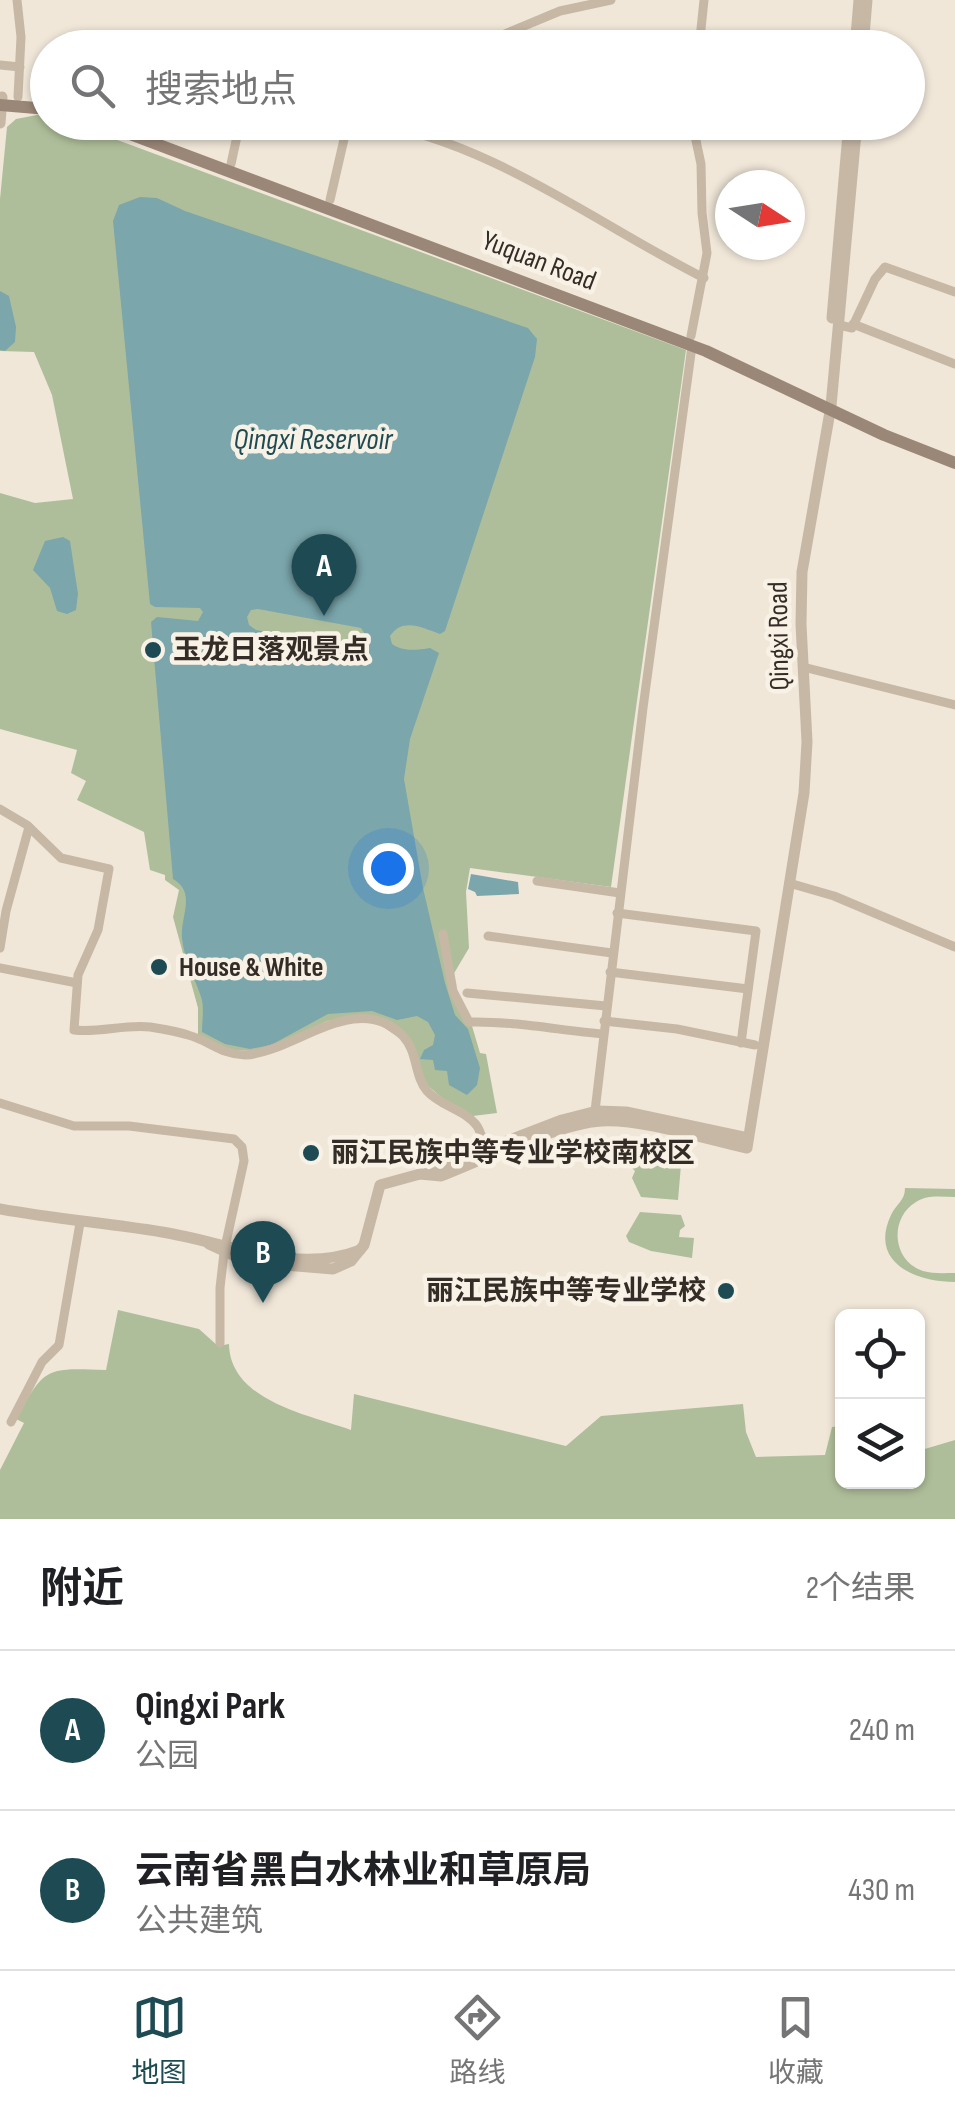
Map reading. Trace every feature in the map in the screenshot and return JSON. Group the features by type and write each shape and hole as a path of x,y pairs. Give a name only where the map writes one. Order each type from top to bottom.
{"main road":[{"path":"1,101 30,98"},
{"path":"1,101 30,106"},
{"name":"Yuquan Road","path":"147,140 691,341"},
{"name":"Yuquan Road","path":"169,140 691,341 955,463"},
{"name":"Yuquan Road","path":"827,405 955,454"}],"street":[{"path":"18,0 18,97"},
{"path":"514,30 560,11 611,0"},
{"path":"702,30 704,0"},
{"path":"856,30 859,0"},
{"path":"864,30 867,0"},
{"path":"0,65 20,67"},
{"path":"0,123 1,101"},
{"path":"231,164 236,140"},
{"path":"330,200 344,140"},
{"path":"438,140 528,179 704,278"},
{"path":"596,1111 612,953 691,341 707,253 696,140"},
{"name":"Qingxi Road","path":"744,1142 806,773 801,604 804,557 827,405 848,140"},
{"name":"Qingxi Road","path":"744,1142 755,1046 797,792 800,742 794,588 798,540 846,324 856,140"},
{"path":"955,292 886,267 846,324 955,364"},
{"path":"804,667 955,705"},
{"path":"0,809 29,827 65,860 109,870 98,930 77,983 74,1030 105,1032 147,1027 192,1035 233,1054 253,1054 330,1023 376,1022 405,1038 414,1052 426,1090 475,1123 486,1148"},
{"path":"0,948 29,827"},
{"path":"538,881 620,894"},
{"path":"789,882 834,896 955,947"},
{"path":"617,913 756,930 742,1042"},
{"path":"443,934 455,996 469,1022 507,1022 520,1027 603,1034"},
{"path":"488,936 612,953"},
{"path":"0,968 77,983"},
{"path":"610,972 748,989"},
{"path":"467,993 606,1006"},
{"path":"604,1021 677,1030 755,1046"},
{"path":"0,1103 74,1126 129,1126 234,1139 242,1148 244,1160 225,1250 220,1342"},
{"path":"0,1210 161,1231 209,1244 248,1262 333,1269 350,1261 362,1249 378,1187 562,1120 596,1111 626,1112 744,1142"},
{"path":"420,1174 440,1176 598,1121 744,1142"},
{"path":"11,1422 34,1374 59,1344 80,1222"}],"green space":[{"path":"30,116 30,140 117,140 686,350 611,887 470,868 466,892 469,948 453,975 455,990 480,1053 486,1054 497,1113 473,1116 451,1106 426,1084 414,1048 367,1016 327,1021 280,1044 254,1051 232,1050 198,1036 198,1008 173,917 179,890 165,880 165,875 150,870 144,832 77,800 86,781 71,773 77,750 0,729 0,493 35,503 73,499 52,395 34,352 0,351 0,199 7,127 16,119"},
{"path":"624,1154 681,1165 678,1200 641,1197 632,1178 635,1171 621,1157"},
{"path":"905,1188 955,1189 955,1197 925,1198 907,1209 898,1228 898,1239 905,1258 913,1266 927,1272 955,1273 955,1282 912,1274 891,1258 886,1232"},
{"path":"640,1212 681,1215 685,1226 679,1237 694,1238 692,1258 651,1251 629,1242 626,1236"},
{"path":"118,1310 199,1329 218,1346 229,1344 233,1363 257,1392 294,1411 351,1430 354,1394 566,1446 601,1416 743,1404 746,1432 756,1457 825,1455 835,1427 835,1489 925,1489 925,1449 955,1440 955,1519 0,1519 0,1470 24,1423 16,1419 34,1389 49,1374 59,1371 106,1370"}],"water":[{"name":"Qingxi Reservoir","path":"140,197 157,198 185,211 528,328 537,339 535,357 445,631 440,634 407,625 390,636 392,644 401,648 430,648 439,653 410,739 404,779 445,983 455,1015 468,1029 480,1068 477,1085 467,1095 449,1085 447,1071 435,1070 433,1060 420,1059 424,1050 433,1045 435,1035 428,1022 417,1016 397,1020 372,1011 328,1014 271,1045 250,1049 225,1044 202,1032 202,1000 182,938 186,898 173,879 151,622 157,617 198,621 203,612 200,608 150,604 113,221 119,205","holes":["258,609 361,628 365,634 363,642 348,647 256,630 247,617 251,610"]},
{"path":"0,291 9,296 16,327 15,342 5,351 0,350"},
{"path":"63,537 70,541 78,594 76,610 67,614 57,611 50,588 33,570 45,541"},
{"path":"471,874 518,882 519,894 477,896 468,889"}],"place":[{"name":"Qingxi Park","path":"324,616"},
{"name":"玉龙日落观景点","path":"153,650"},
{"name":"House & White","path":"159,967"},
{"name":"丽江民族中等专业学校南校区","path":"311,1153"},
{"name":"丽江民族中等专业学校","path":"726,1291"},
{"name":"云南省黑白水林业和草原局","path":"263,1303"}]}
